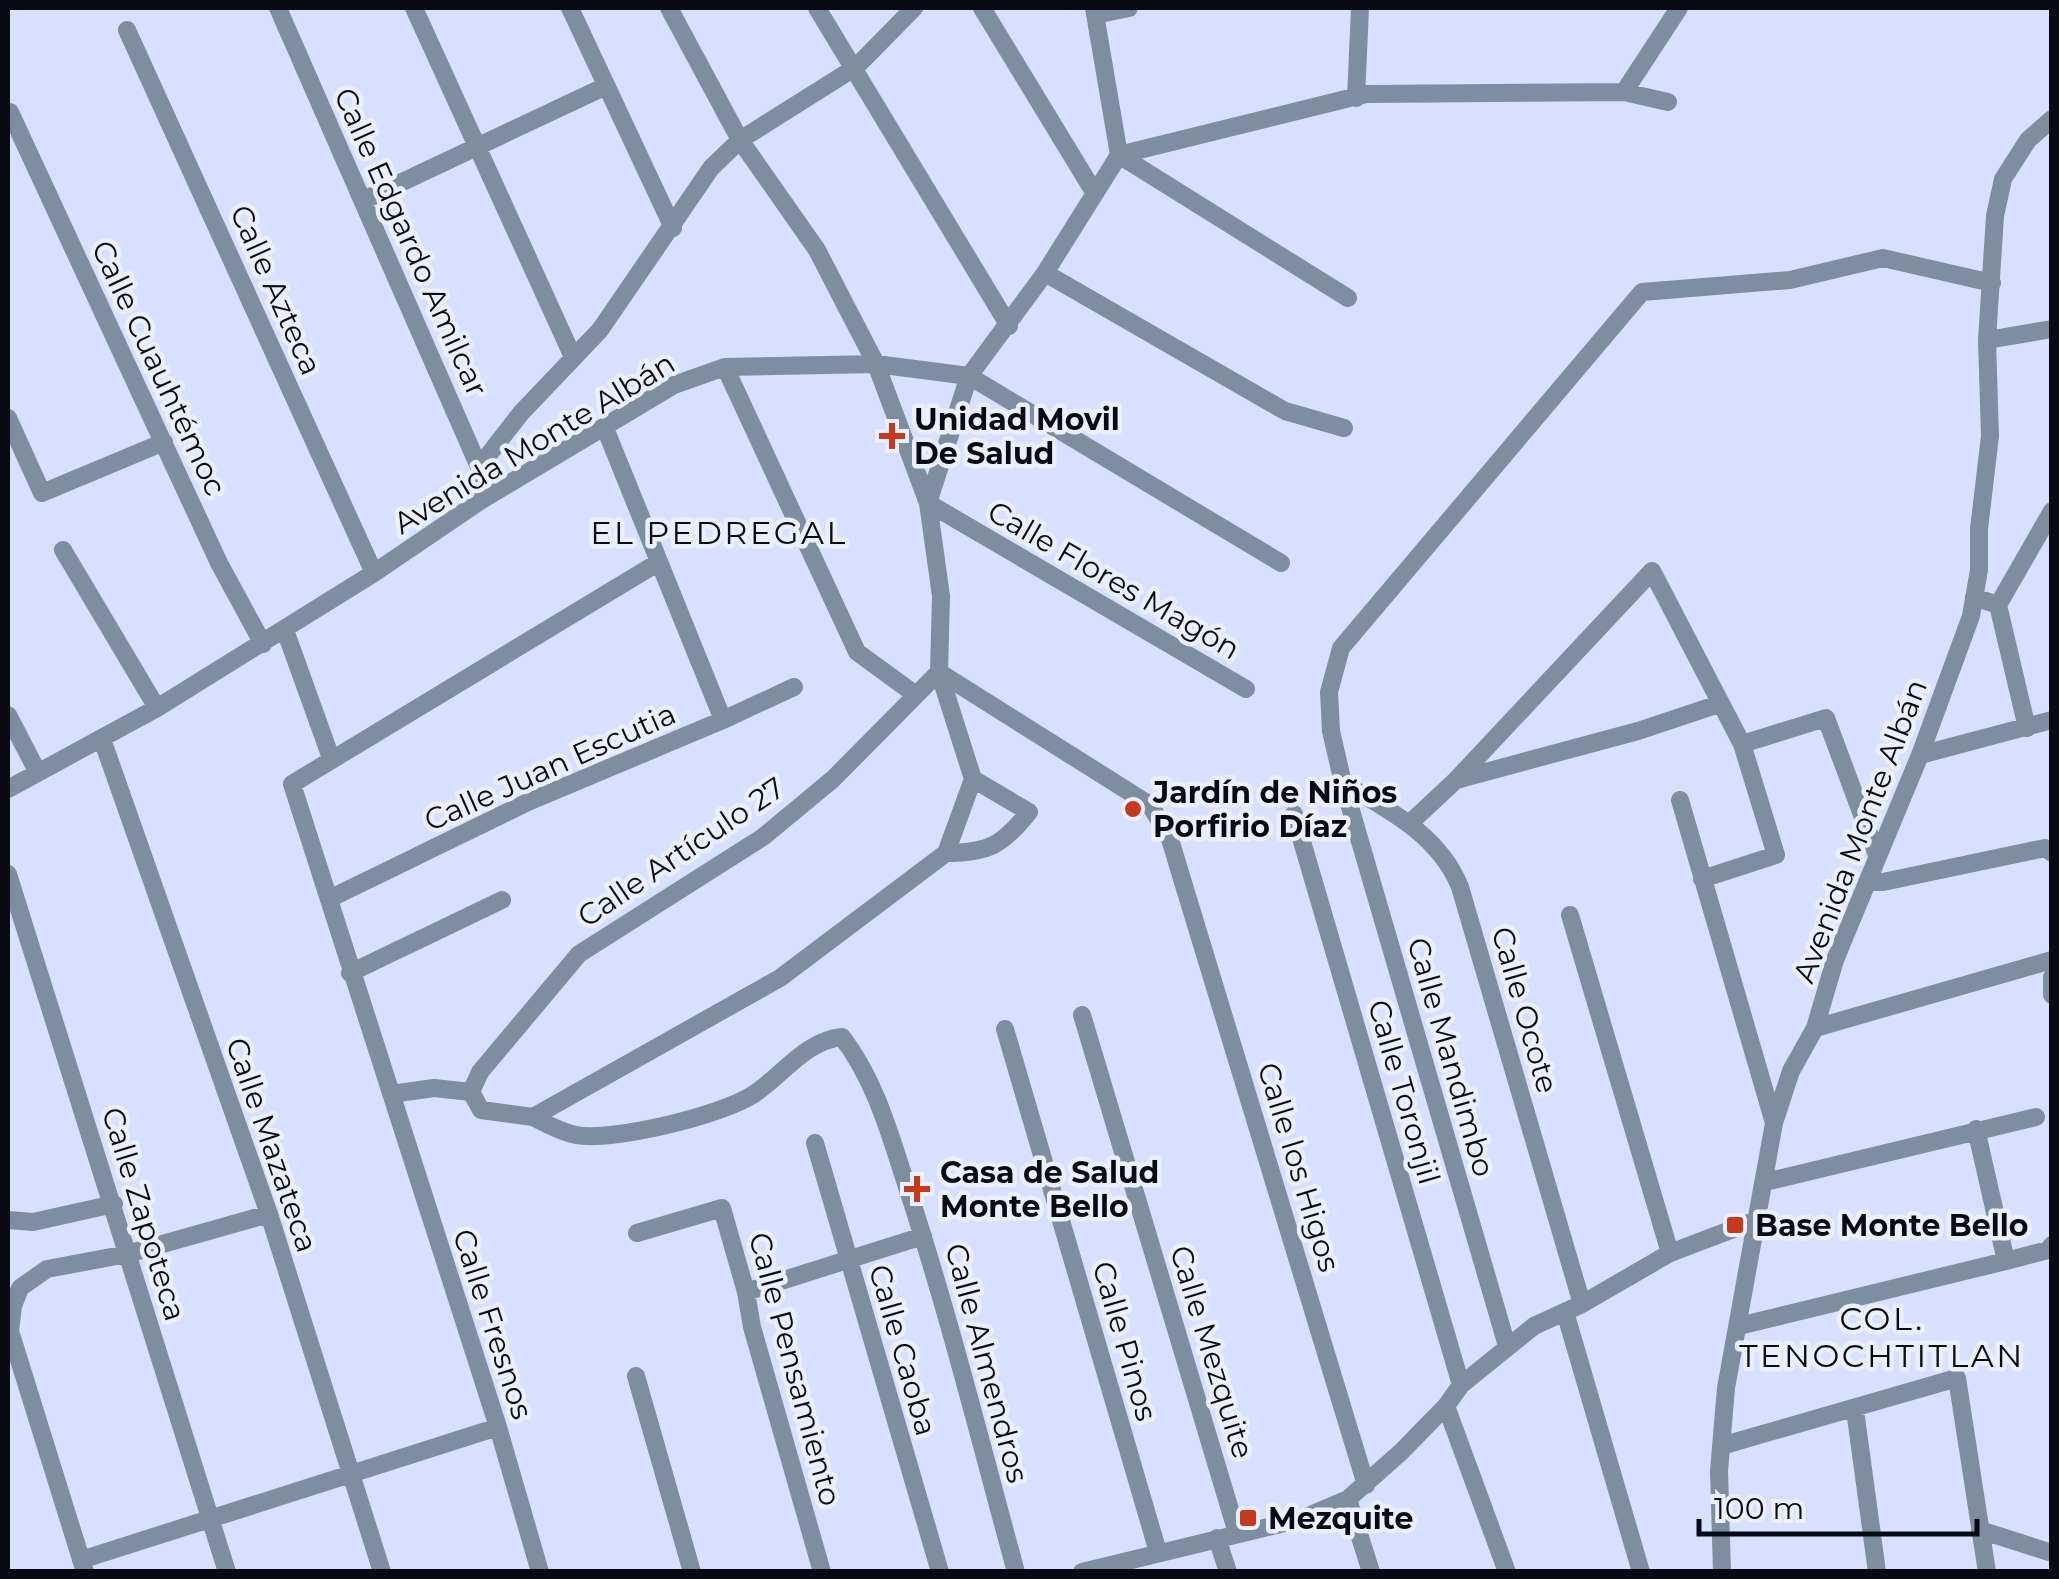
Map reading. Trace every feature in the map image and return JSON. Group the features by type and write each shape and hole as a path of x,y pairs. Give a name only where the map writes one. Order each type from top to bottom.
{"street":[{"name":"Calle Edgardo Amilcar","path":"278,8 479,468 480,501"},
{"path":"414,8 573,358"},
{"path":"570,8 673,228"},
{"path":"391,1094 434,1088 472,1092 481,1110 533,1117 780,978 946,853 974,779 938,672 941,596 928,503 876,364 817,250 740,140 669,8"},
{"path":"818,8 1008,326"},
{"path":"479,468 522,413 600,330 711,168 740,140 856,68 914,8"},
{"path":"982,8 1094,192"},
{"path":"1129,8 1094,11 1119,155 1348,298"},
{"path":"1356,98 1360,8"},
{"path":"1624,92 1679,8"},
{"name":"Calle Azteca","path":"127,30 374,573"},
{"path":"364,200 606,86"},
{"path":"928,503 969,376 1045,273 1119,155 1366,94 1624,92 1668,102"},
{"name":"Calle Cuauhtémoc","path":"10,112 219,564 263,644"},
{"name":"Avenida Monte Albán","path":"1722,1572 1721,1446 1726,1388 1774,1123 1971,616 1990,436 1987,340 1995,216 2003,179 2028,140 2052,119"},
{"name":"Calle Mandimbo","path":"1507,1346 1343,782 1331,731 1329,692 1340,648 1642,292 1790,280 1883,258 1992,283"},
{"path":"1045,273 1285,411 1344,428"},
{"path":"1987,340 2052,329"},
{"name":"Avenida Monte Albán","path":"8,789 157,708 263,644 480,501 674,385 725,367 876,364 969,376"},
{"path":"725,367 857,652 916,694"},
{"path":"969,376 1281,563"},
{"path":"8,418 42,493 164,442"},
{"path":"605,428 722,720"},
{"name":"Calle Flores Magón","path":"928,503 1246,688"},
{"path":"2022,730 1998,605 2052,512"},
{"path":"2024,556 2052,539"},
{"path":"63,550 157,708"},
{"path":"284,630 331,758 659,562"},
{"path":"1410,823 1456,780 1652,571 1742,744 1776,855 1702,879"},
{"path":"1974,597 1998,605"},
{"name":"Calle Artículo 27","path":"472,1092 480,1072 580,954 763,837 833,780 938,672"},
{"name":"Calle los Higos","path":"938,672 1150,805 1169,836 1366,1485"},
{"name":"Calle Juan Escutia","path":"329,899 528,802 794,687"},
{"path":"1456,780 1638,731 1719,704"},
{"path":"8,716 38,773"},
{"path":"1742,744 1826,718 1878,854"},
{"path":"1920,755 2052,720"},
{"name":"Calle Mazateca","path":"102,739 269,1214 382,1572"},
{"name":"Calle Fresnos","path":"331,758 292,784 498,1427 540,1572"},
{"path":"946,853 975,853 1008,837 1029,812 974,779"},
{"name":"Calle Ocote","path":"1343,782 1410,823 1451,865 1460,887 1573,1308 1638,1569"},
{"path":"1680,800 1774,1123"},
{"name":"Calle Toronjil","path":"1294,814 1461,1385"},
{"path":"1866,882 1883,882 2044,848 2052,853"},
{"name":"Calle Zapoteca","path":"8,874 228,1572"},
{"path":"350,972 502,900"},
{"path":"1570,915 1670,1253"},
{"path":"1814,1028 2052,960"},
{"path":"2052,977 2052,995"},
{"name":"Calle Mezquite","path":"1082,1015 1237,1533"},
{"name":"Calle Pinos","path":"1006,1029 1158,1552"},
{"name":"Calle Almendros","path":"533,1117 576,1135 605,1137 712,1112 753,1095 824,1039 842,1037 856,1055 883,1113 923,1236 1016,1572"},
{"path":"1765,1182 2036,1117"},
{"path":"1976,1129 2006,1261"},
{"name":"Calle Caoba","path":"815,1143 940,1572"},
{"path":"8,1220 32,1222 114,1204"},
{"name":"Calle Pensamiento","path":"637,1234 722,1208 822,1572"},
{"path":"269,1214 126,1254 48,1269 20,1288 10,1332 83,1566 209,1517 498,1427"},
{"path":"1082,1572 1301,1519 1348,1499 1446,1406 1461,1385 1534,1326 1670,1253 1757,1220"},
{"path":"746,1292 923,1236"},
{"path":"1738,1326 2006,1261 2048,1250 2052,1245"},
{"path":"636,1376 692,1572"},
{"path":"1721,1446 1957,1378 1987,1572"},
{"path":"1446,1406 1506,1572"},
{"path":"1856,1410 1877,1572"},
{"path":"1348,1499 1371,1572"},
{"path":"1980,1530 2052,1553"},
{"path":"1217,1538 1228,1572"}],"place":[{"name":"Unidad Movil De Salud","path":"892,436"},
{"name":"Jardín de Niños Porfirio Díaz","path":"1133,809"},
{"name":"Casa de Salud Monte Bello","path":"917,1189"},
{"name":"Base Monte Bello","path":"1735,1225"},
{"name":"Mezquite","path":"1248,1518"}],"district":[{"name":"EL PEDREGAL","path":"719,532"},
{"name":"COL. TENOCHTITLAN","path":"1882,1336"}]}
